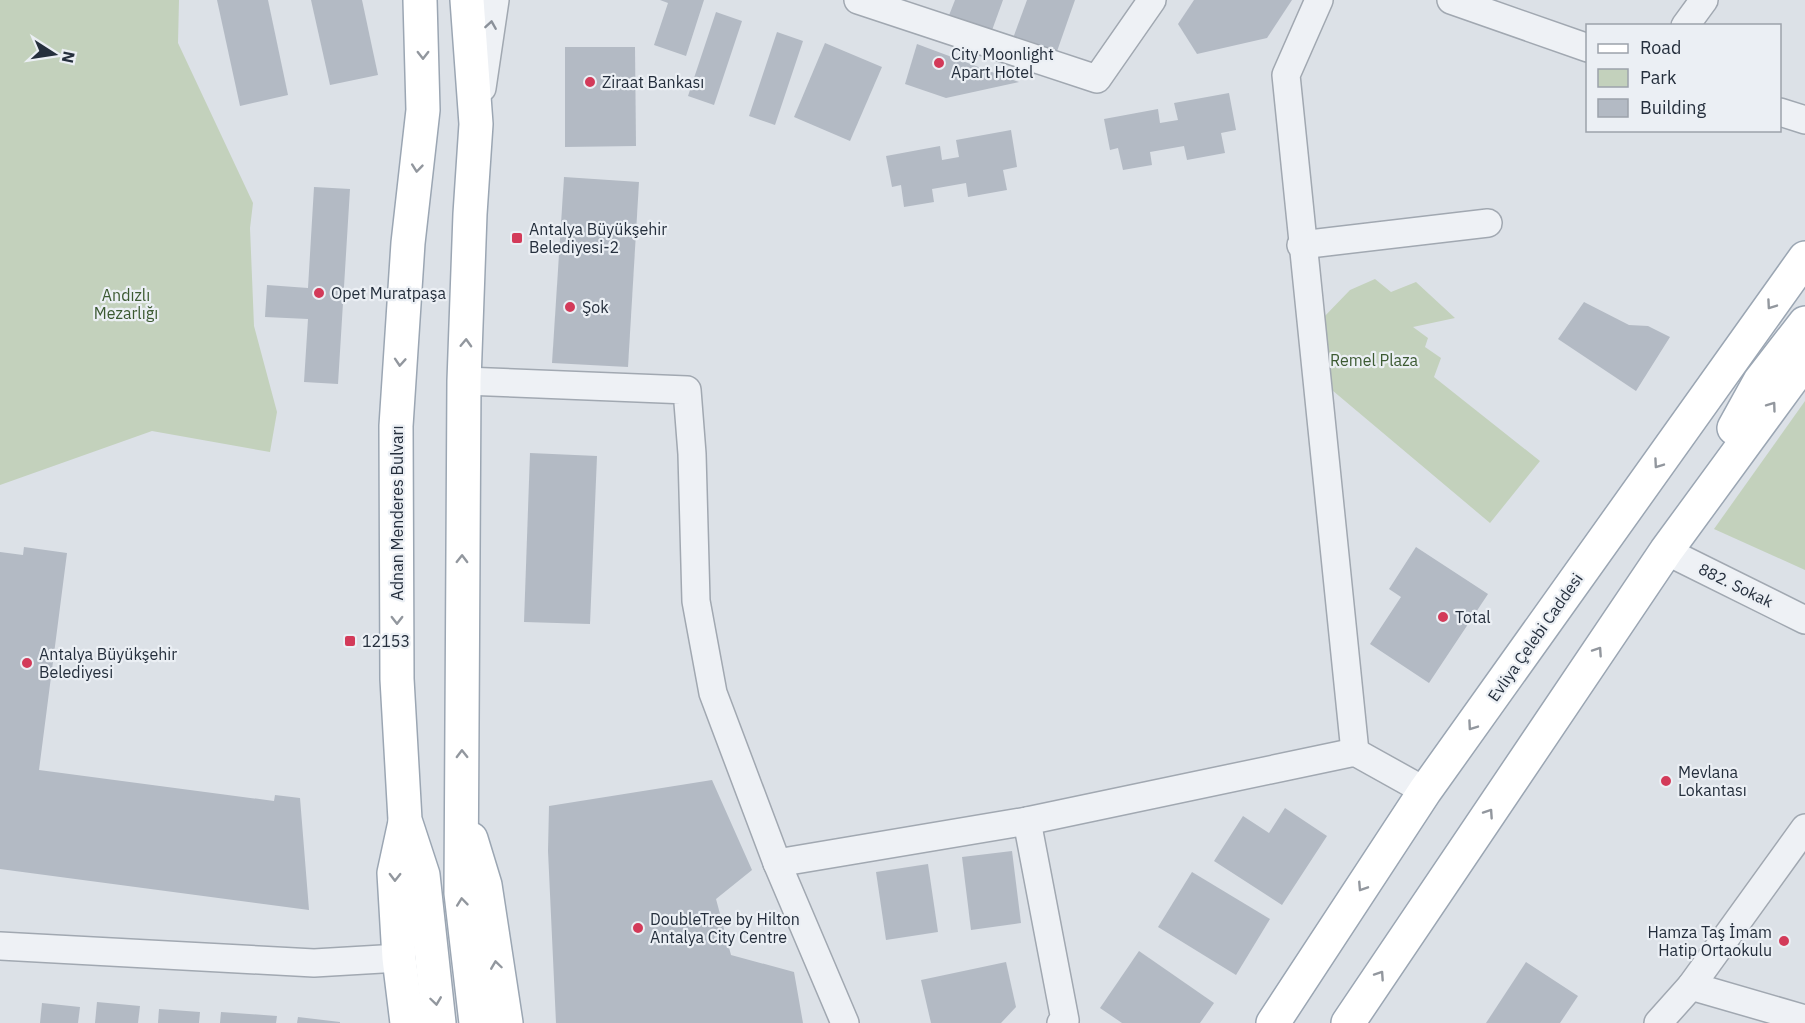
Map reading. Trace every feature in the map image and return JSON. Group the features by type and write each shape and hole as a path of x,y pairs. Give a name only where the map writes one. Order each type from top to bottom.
{"main road":[{"name":"Adnan Menderes Bulvarı","path":"420,0 423,110 408,243 396,426 397,679 405,820 423,875 439,1023"},
{"path":"467,0 476,124 464,381 461,893 476,1023"},
{"name":"Evliya Çelebi Caddesi","path":"1273,1023 1425,791 1805,258"},
{"path":"1666,551 1760,381 1805,322"},
{"path":"1348,1023 1666,551 1805,361"},
{"path":"463,812 485,885 506,1023"},
{"path":"405,820 394,873 399,958 407,1023"}],"street":[{"path":"476,124 495,0"},
{"path":"858,0 1097,79 1152,0"},
{"path":"1319,0 1286,75 1301,245 1355,752"},
{"path":"1451,0 1491,6 1586,48"},
{"path":"1687,24 1704,0"},
{"path":"1781,113 1805,120"},
{"path":"1301,245 1488,223"},
{"path":"464,381 687,390 692,454 696,601 713,693 777,863 845,1023"},
{"name":"882. Sokak","path":"1666,551 1805,620"},
{"path":"777,863 1027,821 1355,752 1425,791"},
{"path":"1027,821 1066,1022"},
{"path":"1658,1023 1691,986 1805,828"},
{"path":"0,946 314,963 399,958"},
{"path":"1691,986 1805,1019"}],"green space":[{"name":"Andızlı Mezarlığı","path":"0,0 179,0 178,43 253,203 250,228 254,326 277,412 270,452 152,431 0,485"},
{"name":"Remel Plaza","path":"1375,279 1391,292 1416,282 1455,318 1413,327 1428,338 1425,347 1441,358 1434,377 1540,461 1490,523 1326,385 1322,319 1350,290"},
{"path":"1805,401 1805,570 1714,529"}],"building":[{"path":"217,0 268,0 288,95 240,106"},
{"path":"311,0 362,0 378,75 330,85"},
{"path":"660,0 704,0 686,56 654,45 668,3"},
{"path":"955,0 1003,0 991,33 948,18"},
{"path":"1027,0 1075,0 1055,57 1012,41"},
{"path":"1194,0 1292,0 1267,38 1197,54 1178,24"},
{"path":"716,12 742,21 714,105 688,96"},
{"path":"777,32 803,41 775,125 749,116"},
{"path":"825,43 882,67 850,141 794,117"},
{"name":"City Moonlight Apart Hotel","path":"917,44 1019,82 946,98 905,84"},
{"path":"565,47 635,47 636,146 565,147"},
{"path":"1229,93 1236,130 1221,133 1225,153 1187,160 1184,146 1150,152 1152,165 1123,170 1118,148 1110,150 1104,119 1158,109 1160,123 1178,120 1174,103"},
{"path":"1011,130 1017,167 1003,170 1007,190 968,197 966,183 932,189 934,202 904,207 901,185 892,187 886,156 940,146 942,160 959,157 956,140"},
{"path":"564,177 639,182 628,367 552,363"},
{"path":"314,187 350,189 338,384 304,382 308,319 265,317 267,285 308,288"},
{"path":"1584,302 1629,325 1648,326 1670,337 1636,391 1558,339"},
{"path":"530,453 597,456 590,624 524,622"},
{"name":"Antalya Büyükşehir Belediyesi","path":"24,547 67,553 39,770 274,801 275,795 300,798 309,910 0,869 0,552 23,555"},
{"path":"1416,547 1488,594 1429,683 1370,644 1401,597 1389,589"},
{"name":"DoubleTree by Hilton Antalya City Centre","path":"712,780 752,870 716,899 731,955 794,972 803,1023 556,1023 548,851 549,806"},
{"path":"1285,808 1327,836 1282,905 1214,861 1243,816 1269,833"},
{"path":"1012,851 1021,923 971,930 962,857"},
{"path":"928,864 938,932 886,940 876,872"},
{"path":"1192,872 1270,919 1236,975 1158,927"},
{"path":"1139,951 1214,1003 1200,1023 1122,1023 1100,1008"},
{"path":"1006,962 1016,1007 1001,1023 931,1023 921,980"},
{"path":"1526,962 1578,996 1560,1023 1486,1023"},
{"path":"97,1002 140,1006 138,1023 95,1023"},
{"path":"42,1003 80,1007 78,1023 40,1023"},
{"path":"159,1009 200,1012 199,1023 158,1023"},
{"path":"221,1012 277,1016 276,1023 220,1023"},
{"path":"298,1017 340,1022 340,1023 297,1023"}],"place":[{"name":"City Moonlight Apart Hotel","path":"939,63"},
{"name":"Ziraat Bankası","path":"590,82"},
{"name":"Antalya Büyükşehir Belediyesi-2","path":"517,238"},
{"name":"Opet Muratpaşa","path":"319,293"},
{"name":"Şok","path":"570,307"},
{"name":"Total","path":"1443,617"},
{"name":"12153","path":"350,641"},
{"name":"Antalya Büyükşehir Belediyesi","path":"27,663"},
{"name":"Mevlana Lokantası","path":"1666,781"},
{"name":"DoubleTree by Hilton Antalya City Centre","path":"638,928"},
{"name":"Hamza Taş İmam Hatip Ortaokulu","path":"1784,941"}]}
